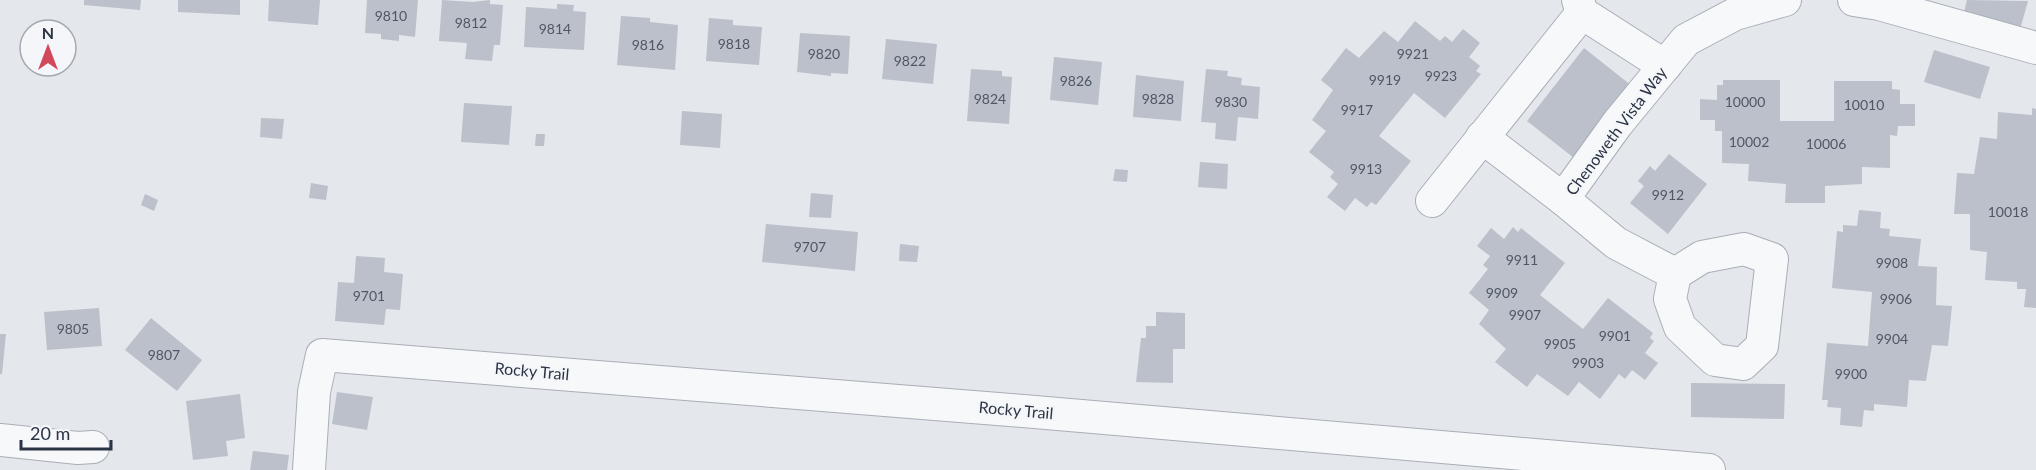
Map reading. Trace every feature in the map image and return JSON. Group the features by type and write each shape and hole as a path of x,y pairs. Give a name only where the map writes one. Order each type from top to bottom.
{"street":[{"name":"Chenoweth Vista Way","path":"1675,274 1616,243 1563,199 1617,124 1686,40 1735,14 1785,0"},
{"path":"1854,0 1879,4 2036,48"},
{"path":"1431,201 1580,6 1665,66"},
{"path":"1482,137 1563,199"},
{"name":"Rocky Trail","path":"309,470 314,392 322,355 1023,411 1709,470"},
{"path":"0,440 78,448 93,447"}],"building":[{"path":"84,0 141,0 140,10 84,5"},
{"path":"178,0 240,0 240,15 178,12"},
{"path":"269,0 320,0 318,25 268,21"},
{"path":"367,0 418,0 415,37 399,35 399,41 381,39 381,34 365,33"},
{"path":"442,0 473,2 490,0 490,4 503,5 500,45 494,45 492,61 465,59 467,43 439,41"},
{"path":"1967,0 2028,1 2019,33 1963,17"},
{"path":"557,4 574,5 573,11 586,12 584,50 524,47 526,7 557,9"},
{"path":"621,16 650,18 650,22 678,25 675,70 617,65"},
{"path":"709,18 733,20 733,25 762,27 759,65 706,61"},
{"path":"1415,21 1440,41 1445,36 1452,42 1463,29 1480,43 1469,57 1480,66 1476,71 1481,74 1445,118 1414,93 1379,136 1411,161 1376,205 1371,202 1367,207 1355,198 1345,211 1327,197 1338,184 1330,177 1334,172 1309,152 1326,131 1312,120 1333,90 1321,80 1346,48 1359,58 1384,31 1398,42"},
{"path":"800,33 850,36 848,74 831,73 831,76 797,72"},
{"path":"886,39 937,44 933,84 882,79"},
{"path":"1584,48 1632,86 1574,158 1527,121"},
{"path":"1934,50 1990,67 1980,99 1924,82"},
{"path":"1054,57 1102,62 1098,105 1050,100"},
{"path":"971,69 1002,71 1002,76 1012,77 1009,124 967,121"},
{"path":"1206,69 1228,71 1227,76 1242,78 1241,85 1260,87 1258,119 1238,117 1236,141 1215,139 1216,123 1201,122"},
{"path":"1136,75 1184,81 1181,121 1133,117"},
{"path":"1723,80 1780,80 1780,121 1834,121 1834,81 1892,81 1892,89 1900,90 1900,104 1915,104 1915,126 1898,126 1897,136 1890,135 1890,168 1862,167 1862,184 1825,186 1825,203 1785,203 1786,184 1748,181 1749,164 1722,163 1722,131 1715,131 1715,120 1700,120 1700,99 1717,100 1717,85 1723,85"},
{"path":"464,103 512,106 509,145 461,142"},
{"path":"2032,108 2036,109 2036,308 2024,307 2026,289 2017,289 2017,282 1985,280 1987,252 1970,250 1970,214 1954,214 1957,173 1974,174 1980,137 1997,139 1998,112 2032,115"},
{"path":"682,111 722,114 720,148 680,145"},
{"path":"261,118 284,119 282,139 260,137"},
{"path":"536,134 545,134 544,146 535,146"},
{"path":"1669,154 1707,184 1668,234 1630,203 1644,186 1638,181 1650,166 1655,171"},
{"path":"1200,162 1228,164 1227,189 1198,187"},
{"path":"1115,169 1128,170 1127,182 1113,181"},
{"path":"311,183 328,186 326,200 309,198"},
{"path":"811,193 833,195 831,218 809,217"},
{"path":"145,194 158,200 154,211 141,205"},
{"path":"1859,210 1881,212 1880,228 1890,229 1889,236 1921,239 1918,266 1937,267 1936,305 1952,306 1948,346 1932,345 1926,381 1909,380 1907,407 1874,404 1874,411 1864,410 1862,427 1840,425 1841,408 1827,407 1828,400 1822,400 1827,343 1868,346 1872,292 1832,288 1837,231 1843,232 1843,225 1857,226"},
{"path":"766,224 858,232 855,271 762,262"},
{"path":"1513,227 1518,232 1521,228 1565,263 1540,295 1583,329 1608,298 1653,333 1650,338 1654,341 1645,353 1658,363 1645,380 1632,370 1625,379 1619,374 1600,399 1579,382 1568,396 1537,374 1527,387 1495,362 1506,349 1479,324 1489,310 1469,293 1488,269 1483,265 1490,256 1477,246 1491,228 1504,239"},
{"path":"900,244 919,246 917,262 899,261"},
{"path":"356,256 385,258 384,272 403,274 400,310 386,309 384,325 335,321 338,282 354,283"},
{"path":"99,308 102,346 47,350 44,312"},
{"path":"1156,312 1185,313 1185,349 1173,349 1173,383 1136,382 1141,338 1146,338 1146,326 1156,326"},
{"path":"151,318 202,360 177,391 125,350"},
{"path":"0,334 6,334 2,374 0,374"},
{"path":"1691,383 1785,384 1784,419 1691,417"},
{"path":"337,392 373,397 367,430 332,424"},
{"path":"240,394 245,438 226,441 228,456 193,460 186,401"},
{"path":"253,451 289,455 287,470 250,470"}]}
